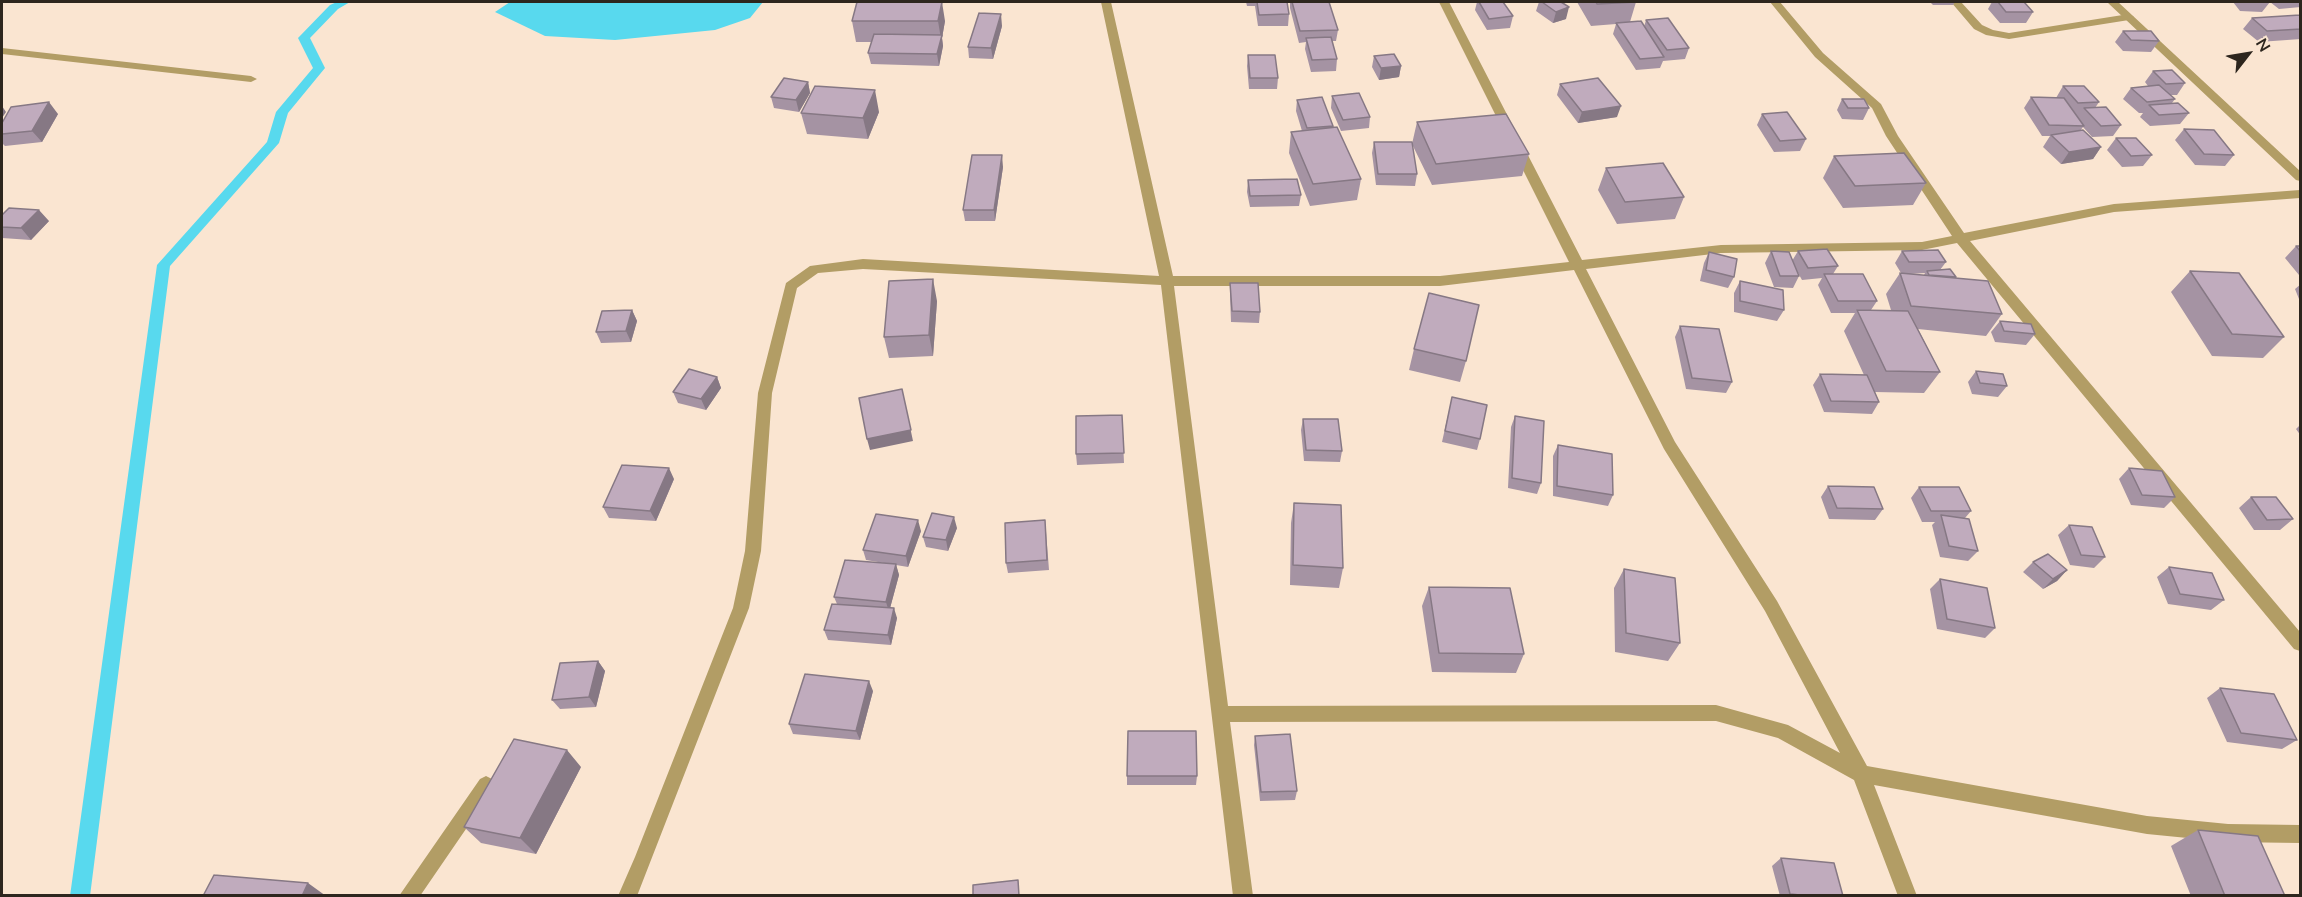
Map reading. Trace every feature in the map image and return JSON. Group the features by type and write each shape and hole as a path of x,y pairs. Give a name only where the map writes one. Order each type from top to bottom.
{"street":[{"path":"1106,2 1167,281 1244,896"},
{"path":"1444,2 1669,446 1771,606 1861,774 1908,896"},
{"path":"1775,2 1819,55 1877,106 1892,136 1961,239 2301,644"},
{"path":"1956,2 1978,27 1990,33 2008,36 2129,18"},
{"path":"2112,2 2301,177"},
{"path":"2,51 251,79"},
{"path":"627,896 643,861 741,608 753,551 765,393 791,286 814,269 863,264 1167,281 1440,281 1579,267 1721,249 1922,246 2114,208 2301,194"},
{"path":"1220,714 1716,713 1782,731 1861,774 2147,825 2228,833 2301,834"},
{"path":"408,896 486,784"}],"water":[{"path":"510,2 763,2 750,18 715,30 615,40 545,36 495,12"}],"building":[{"path":"857,2 942,2 938,21 852,21"},
{"path":"1257,2 1287,2 1289,14 1259,15"},
{"path":"1292,2 1329,2 1338,30 1300,31"},
{"path":"1479,2 1503,2 1513,16 1489,19"},
{"path":"1542,2 1561,2 1569,7 1556,12"},
{"path":"1596,2 1636,2 1597,4"},
{"path":"1998,2 2024,2 2033,12 2006,12"},
{"path":"979,13 1001,14 991,48 968,47"},
{"path":"2300,15 2301,29 2267,31 2252,18"},
{"path":"1668,18 1689,48 1667,50 1646,20"},
{"path":"1641,21 1664,57 1640,59 1616,23"},
{"path":"2123,31 2151,31 2159,41 2131,40"},
{"path":"874,34 942,35 937,54 868,53"},
{"path":"1331,37 1337,59 1312,60 1306,38"},
{"path":"1394,54 1401,66 1381,68 1374,56"},
{"path":"1248,55 1275,55 1278,78 1250,78"},
{"path":"2172,70 2185,83 2166,84 2153,71"},
{"path":"784,78 808,82 796,100 771,97"},
{"path":"1598,78 1621,106 1582,112 1560,84"},
{"path":"2159,85 2175,99 2147,102 2131,88"},
{"path":"815,86 875,90 863,118 801,113"},
{"path":"2063,86 2084,86 2099,102 2078,103"},
{"path":"1359,93 1370,117 1343,120 1332,96"},
{"path":"1322,97 1333,126 1307,128 1297,100"},
{"path":"2031,97 2064,98 2084,126 2049,125"},
{"path":"1842,99 1864,99 1869,108 1848,108"},
{"path":"49,102 32,131 2,134 2,123 11,107"},
{"path":"2178,103 2189,113 2159,115 2149,105"},
{"path":"2106,107 2121,125 2101,126 2084,108"},
{"path":"1787,112 1806,139 1780,141 1762,114"},
{"path":"1506,114 1529,154 1436,164 1417,122"},
{"path":"1337,127 1361,179 1313,184 1291,132"},
{"path":"2184,129 2214,130 2234,155 2204,154"},
{"path":"2083,130 2101,147 2069,152 2051,135"},
{"path":"2116,138 2136,138 2152,155 2131,156"},
{"path":"1374,142 1412,142 1417,174 1378,174"},
{"path":"1904,153 1926,183 1855,186 1834,156"},
{"path":"972,155 1002,155 994,210 963,210"},
{"path":"1663,163 1684,197 1625,202 1606,168"},
{"path":"1297,179 1301,195 1250,196 1248,180"},
{"path":"9,208 39,210 21,228 2,227 2,215"},
{"path":"1827,249 1838,266 1808,268 1798,251"},
{"path":"1938,250 1946,262 1909,262 1902,251"},
{"path":"1771,251 1789,252 1799,276 1780,276"},
{"path":"1709,252 1737,259 1734,277 1706,270"},
{"path":"1950,269 1956,277 1929,275 1927,271"},
{"path":"2190,271 2239,273 2284,337 2232,334"},
{"path":"1900,273 1988,281 2002,314 1911,306"},
{"path":"1824,274 1863,274 1877,301 1838,301"},
{"path":"933,279 929,335 884,337 889,281"},
{"path":"1740,281 1783,290 1784,310 1740,301"},
{"path":"1230,283 1258,283 1260,312 1232,311"},
{"path":"1429,293 1479,305 1466,361 1414,349"},
{"path":"632,310 626,331 596,332 602,311"},
{"path":"1857,310 1908,311 1940,372 1886,371"},
{"path":"2000,321 2031,324 2035,334 2004,331"},
{"path":"1680,326 1719,329 1732,382 1692,378"},
{"path":"689,369 717,377 701,399 673,392"},
{"path":"1976,371 2003,374 2007,386 1980,383"},
{"path":"1820,374 1867,375 1879,402 1831,401"},
{"path":"902,389 911,430 867,439 859,398"},
{"path":"1452,397 1487,405 1480,439 1445,431"},
{"path":"1122,415 1124,453 1076,454 1076,416"},
{"path":"1515,416 1544,421 1541,483 1512,478"},
{"path":"1303,419 1338,419 1342,451 1306,450"},
{"path":"1558,445 1612,454 1613,495 1557,486"},
{"path":"622,465 669,468 650,511 603,507"},
{"path":"2129,468 2162,471 2175,497 2142,495"},
{"path":"1828,486 1874,487 1883,509 1837,508"},
{"path":"1919,487 1959,487 1971,511 1931,511"},
{"path":"2251,497 2276,497 2293,519 2267,520"},
{"path":"1294,503 1341,505 1343,568 1293,565"},
{"path":"932,513 954,517 946,540 923,537"},
{"path":"876,514 918,520 906,556 863,550"},
{"path":"1941,515 1969,519 1978,551 1949,546"},
{"path":"1045,520 1047,560 1006,563 1005,523"},
{"path":"2069,525 2092,527 2105,557 2081,555"},
{"path":"2048,554 2067,570 2053,579 2033,562"},
{"path":"845,560 896,564 886,602 834,597"},
{"path":"2169,567 2212,573 2224,600 2180,594"},
{"path":"1624,569 1675,578 1680,643 1626,633"},
{"path":"1940,579 1987,588 1995,628 1947,619"},
{"path":"1429,587 1510,588 1524,654 1439,653"},
{"path":"832,604 894,608 888,635 824,630"},
{"path":"598,661 589,697 552,700 560,663"},
{"path":"805,674 869,681 856,731 789,724"},
{"path":"2220,688 2274,694 2297,740 2241,733"},
{"path":"1128,731 1196,731 1197,776 1127,776"},
{"path":"1290,734 1297,791 1261,792 1255,736"},
{"path":"514,739 567,750 520,838 464,827"},
{"path":"2198,830 2258,836 2285,896 2225,896"},
{"path":"1781,858 1834,863 1843,896 1790,894"},
{"path":"214,875 308,883 302,896 203,896"},
{"path":"1018,880 1019,896 973,896 973,885"}],"waterway":[{"path":"80,896 164,265 273,143 282,112 319,68 304,38 334,7 345,2"}]}
